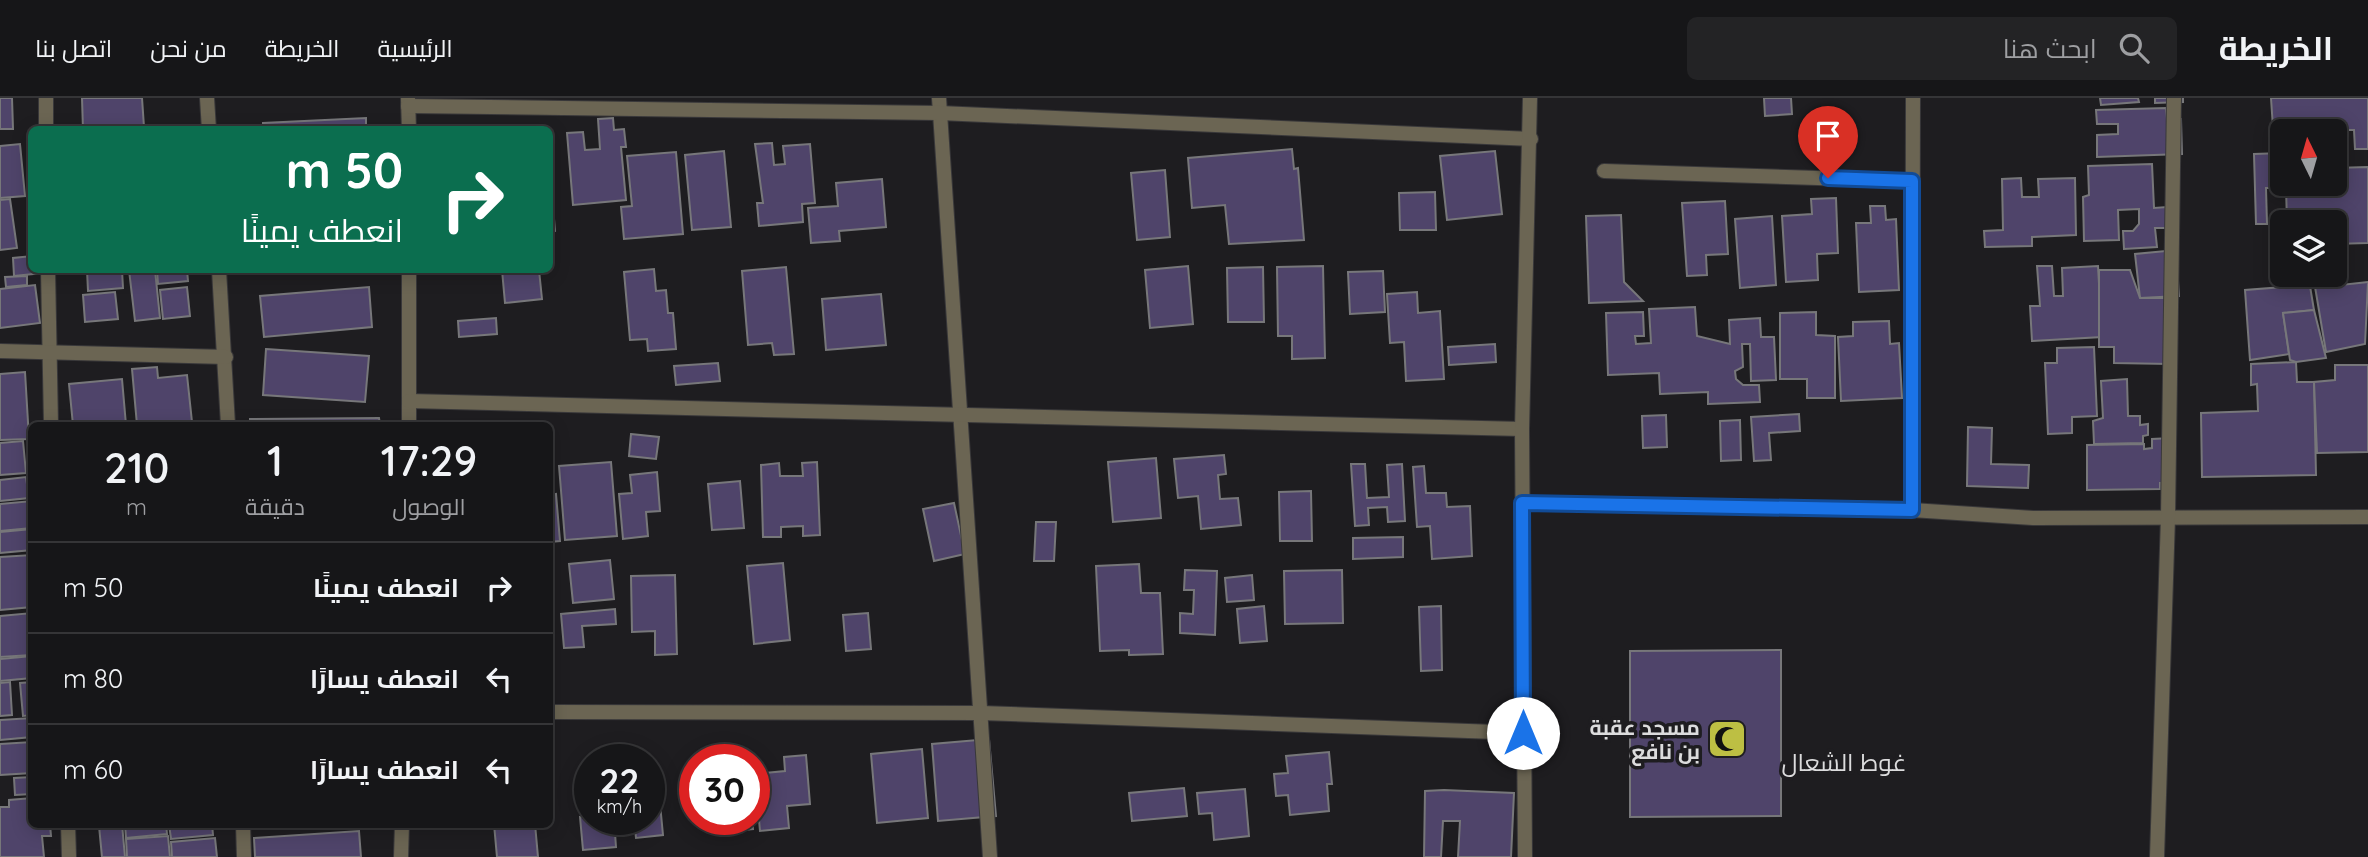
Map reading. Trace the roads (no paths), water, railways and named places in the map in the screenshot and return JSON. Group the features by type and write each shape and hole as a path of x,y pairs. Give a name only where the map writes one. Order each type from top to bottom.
{"street":[{"path":"46,98 46,126"},
{"path":"207,98 209,126"},
{"path":"1525,857 1522,429 1530,98"},
{"path":"1912,510 1913,98"},
{"path":"2157,857 2168,517 2174,98"},
{"path":"408,126 408,102 940,105 1531,139"},
{"path":"940,105 990,857"},
{"path":"1604,172 1912,181"},
{"path":"48,273 51,422"},
{"path":"219,273 228,422"},
{"path":"409,273 409,422"},
{"path":"0,351 48,350 226,357"},
{"path":"410,401 1522,429"},
{"path":"1522,503 1912,510 2033,518 2368,517"},
{"path":"553,712 981,713 1523,733"},
{"path":"68,828 69,857"},
{"path":"243,828 244,857"},
{"path":"401,857 402,828"}],"place":[{"name":"مسجد عقبة بن نافع","path":"1727,739"}],"district":[{"name":"غوط الشعال","path":"1844,762"}]}
